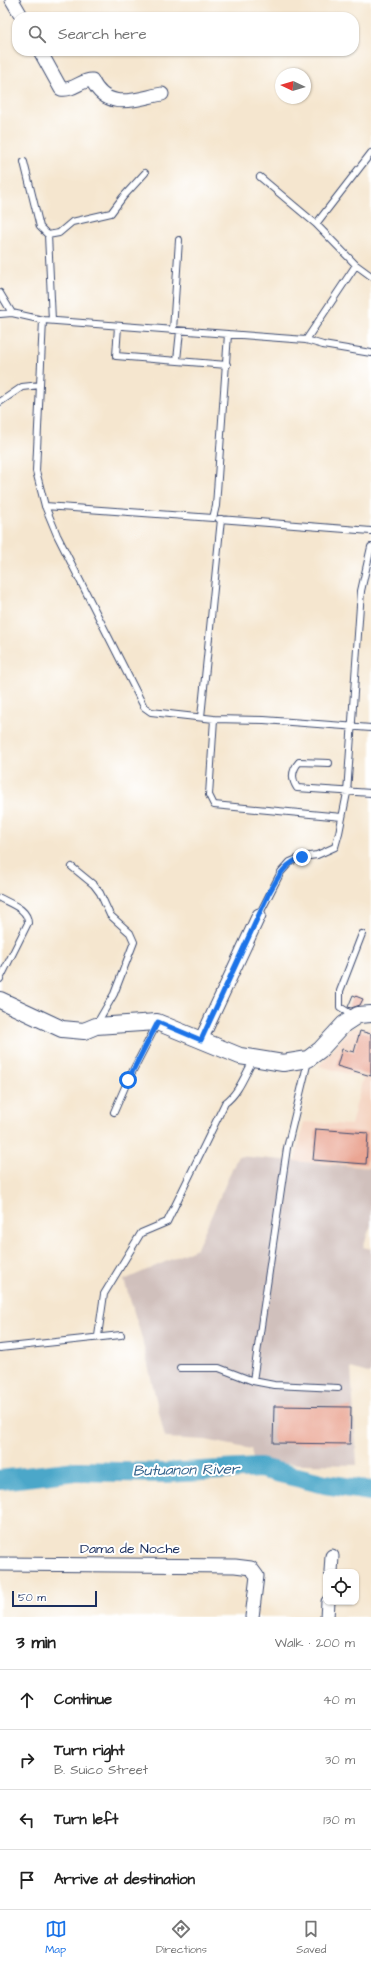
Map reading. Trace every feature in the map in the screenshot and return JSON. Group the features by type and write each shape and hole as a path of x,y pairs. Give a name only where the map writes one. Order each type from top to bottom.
{"street":[{"path":"12,0 19,12"},
{"path":"43,56 61,89 69,89 88,80 92,80 96,90 104,98 117,101 162,94"},
{"path":"201,1040 259,915"},
{"path":"0,1000 62,1029 84,1031 96,1026 158,1022 240,1056 283,1063 308,1059 320,1050 344,1024 355,1017 371,1014"},
{"path":"331,1569 332,1556"},
{"name":"Dama de Noche","path":"0,1564 235,1566 251,1568 257,1576 252,1617"},
{"path":"327,1617 328,1605"}],"lane":[{"path":"316,224 371,153"},
{"path":"24,162 40,228 48,235 52,320"},
{"path":"48,235 60,233 72,222 111,213 123,197 145,173"},
{"path":"260,177 316,224 356,265 371,276"},
{"path":"173,330 179,240"},
{"path":"306,340 356,265"},
{"path":"0,293 12,313"},
{"path":"0,314 12,313 44,320 306,340 323,345 371,352"},
{"path":"44,320 36,471 46,506 57,535 144,707 151,712 201,718 371,728"},
{"path":"118,326 116,356 227,364"},
{"path":"177,360 180,331"},
{"path":"213,518 216,506 228,334"},
{"path":"0,402 22,387 40,386"},
{"path":"46,506 371,530"},
{"path":"201,718 221,519"},
{"path":"259,915 281,872 290,862 302,857 317,855 335,846 347,793 361,591 371,547"},
{"path":"214,719 209,795 214,805 342,817"},
{"path":"329,763 299,762 294,768 293,783 297,788 347,793 371,793"},
{"path":"72,867 94,885 100,893 110,915 130,933 134,942 114,994 96,1026"},
{"path":"0,898 25,912 28,917 28,923 0,979"},
{"path":"355,1017 340,1007 340,991 362,934"},
{"path":"114,1112 128,1080 158,1022"},
{"path":"98,1336 104,1294 141,1234 167,1222 225,1103 232,1098 237,1091 254,1058"},
{"path":"253,1381 287,1148 308,1059"},
{"path":"0,1348 98,1336 121,1335"},
{"path":"180,1368 219,1368 253,1381 274,1385 338,1388"}],"shaded area":[{"path":"351,1028 371,1028 371,1168 295,1162 304,1122 351,1125 363,1078 319,1066"},
{"path":"238,1156 371,1168 371,1225 363,1247 371,1249 371,1374 351,1368 357,1465 254,1463 251,1449 206,1440 165,1438 141,1335 124,1280 197,1248"}],"building":[{"path":"353,995 363,999 360,1005 351,1008 348,1007"},
{"path":"360,1031 371,1034 371,1076 337,1066 342,1049 354,1052"},
{"path":"316,1129 368,1133 366,1164 313,1160"},
{"path":"274,1406 351,1407 350,1444 273,1443"}],"waterway":[{"name":"Butuanon River","path":"0,1480 76,1471 164,1473 260,1468 325,1484 371,1491"}],"route":[{"path":"128,1080 158,1022 201,1040 269,893 281,872 290,862 302,857"}]}
